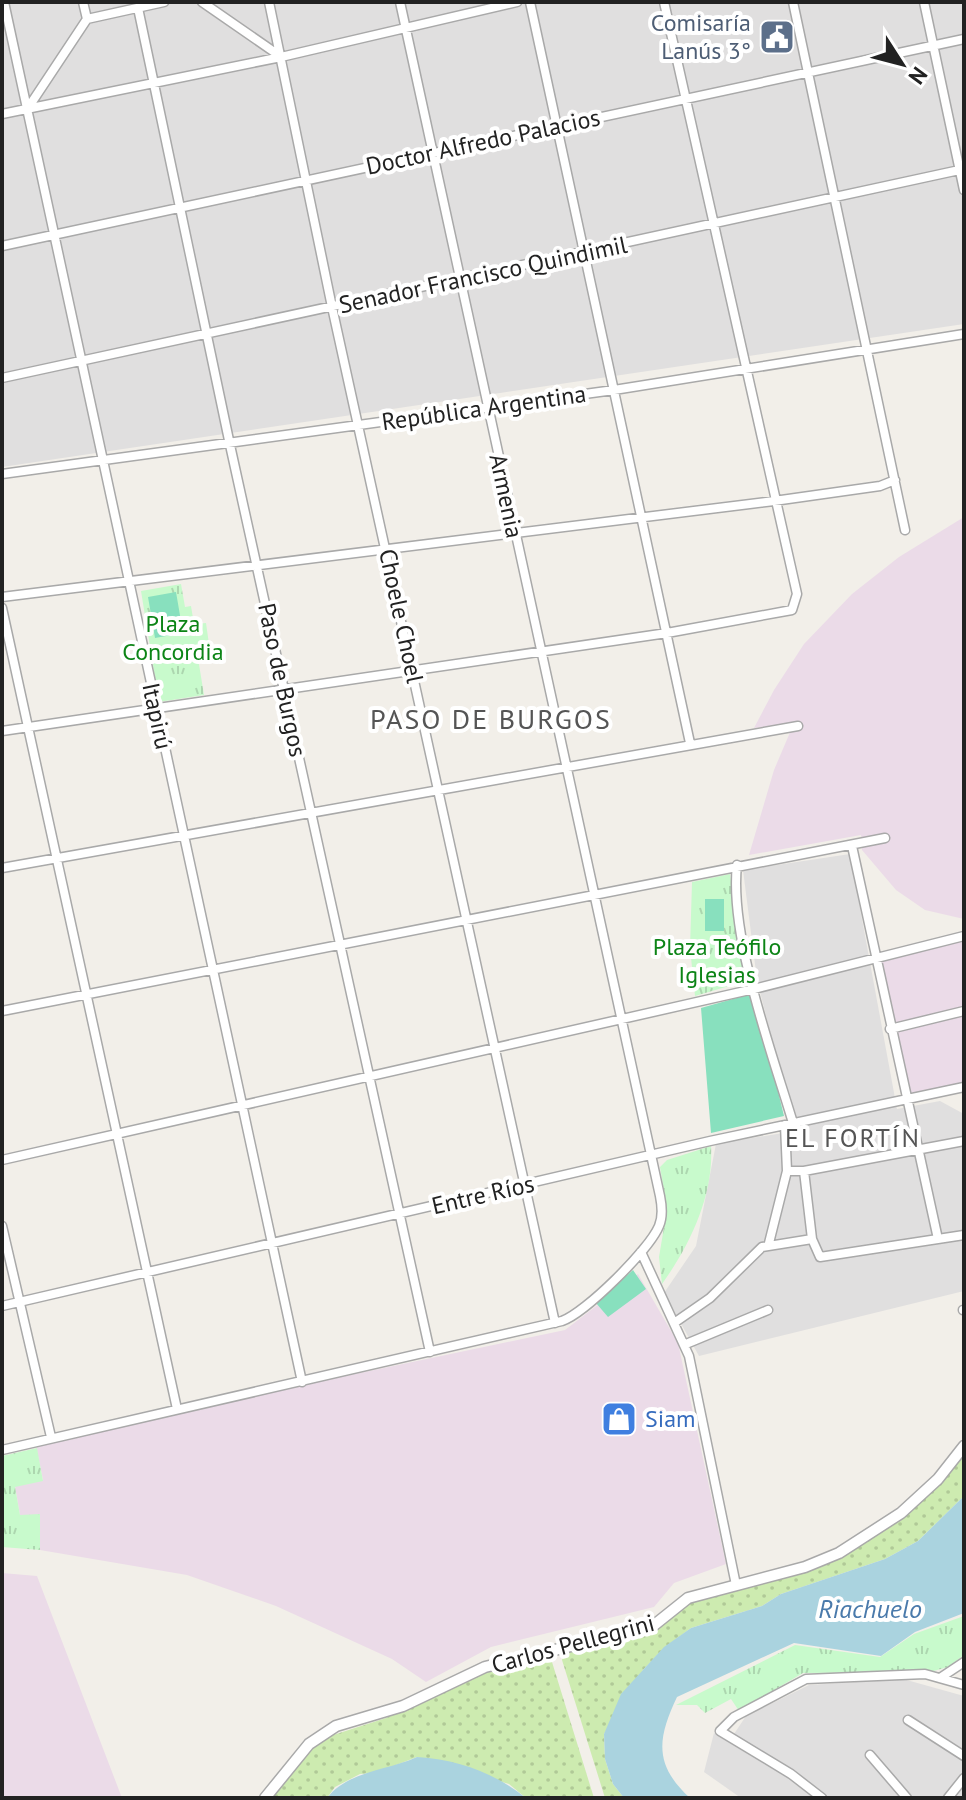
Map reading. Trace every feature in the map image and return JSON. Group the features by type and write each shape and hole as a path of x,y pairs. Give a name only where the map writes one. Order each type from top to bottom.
{"street":[{"name":"Itapirú","path":"4,2 302,1382"},
{"path":"83,2 87,19"},
{"path":"28,108 87,19 164,2"},
{"path":"202,2 281,57"},
{"name":"Choele Choel","path":"269,2 309,181 332,307 555,1323"},
{"name":"Armenia","path":"2,1450 555,1323 579,1311 641,1252 662,1217 660,1196 400,2"},
{"path":"2,114 281,57 517,2"},
{"path":"530,2 690,743"},
{"path":"2,731 667,633 786,612 796,605 797,594 711,225 664,2"},
{"path":"793,2 905,530"},
{"path":"924,2 964,190"},
{"name":"Paso de Burgos","path":"138,8 206,335 430,1352"},
{"name":"Doctor Alfredo Palacios","path":"2,246 964,39"},
{"name":"Senador Francisco Quindimil","path":"2,378 962,170"},
{"name":"República Argentina","path":"2,474 614,390 964,334"},
{"path":"2,597 774,501 880,486 895,480"},
{"path":"2,608 114,1132 177,1409"},
{"path":"2,868 798,726"},
{"path":"2,1011 340,942 885,838"},
{"path":"852,846 874,960 938,1239"},
{"path":"737,865 740,916 754,989 789,1124 787,1171 769,1243"},
{"path":"2,1160 114,1132 754,989 964,936"},
{"path":"890,1029 964,1011"},
{"name":"Entre Ríos","path":"2,1306 789,1124 964,1087"},
{"path":"787,1171 804,1171 964,1141"},
{"path":"804,1171 812,1239 817,1254 829,1258 964,1235"},
{"path":"2,1226 51,1437"},
{"path":"674,1323 710,1298 755,1252 769,1243 812,1239"},
{"path":"641,1252 686,1344 736,1585"},
{"path":"686,1344 768,1310"},
{"name":"Carlos Pellegrini","path":"265,1798 309,1744 336,1726 403,1706 485,1667 653,1626 688,1598 805,1567 870,1536 922,1495 964,1446"},
{"path":"940,1678 964,1662"},
{"path":"822,1798 791,1774 720,1731 734,1717 806,1679 884,1673 940,1678 964,1685"},
{"path":"908,1720 964,1756"},
{"path":"870,1755 907,1798"},
{"path":"948,1798 964,1778"}],"shaded area":[{"path":"2,2 964,2 964,324 2,467"},
{"path":"964,517 964,919 925,910 896,890 862,850 861,835 749,855 774,770 794,723 754,728 774,690 804,644 852,594 899,557"},
{"path":"850,854 897,1109 940,1101 964,1114 964,1291 699,1356 664,1293 696,1246 716,1144 795,1131 757,980 743,870"},
{"path":"964,937 964,1083 908,1094 873,958"},
{"path":"638,1274 678,1343 726,1564 674,1583 654,1607 491,1647 426,1682 392,1659 276,1606 187,1575 40,1550 40,1515 20,1515 15,1486 43,1480 35,1441 565,1330"},
{"path":"2,1573 37,1576 122,1798 2,1798"},
{"path":"903,1679 964,1696 964,1798 741,1798 704,1772 714,1733 730,1740 746,1716 809,1685"}],"green space":[{"name":"Plaza Concordia","path":"181,584 185,607 191,606 194,624 206,623 209,644 196,646 204,695 159,702 141,591"},
{"path":"176,592 183,633 155,638 148,597"},
{"name":"Plaza Teófilo Iglesias","path":"730,874 746,981 695,996 690,948 692,882"},
{"path":"705,899 724,899 724,931 705,931"},
{"path":"754,993 784,1116 711,1133 701,1008"},
{"path":"711,1146 709,1183 698,1219 682,1253 662,1284 659,1257 667,1209 660,1167 667,1160"},
{"path":"633,1270 646,1289 608,1317 596,1303"},
{"path":"37,1448 43,1481 15,1487 20,1515 40,1514 40,1550 2,1547 2,1456"},
{"path":"964,1453 964,1496 918,1541 885,1559 781,1594 762,1606 691,1628 664,1648 643,1670 604,1734 605,1759 613,1784 624,1798 605,1798 562,1660 565,1650 644,1631 684,1604 807,1568 870,1539"},
{"path":"964,1616 964,1655 948,1667 930,1672 803,1673 739,1711 731,1699 705,1713 697,1705 676,1705 795,1645 880,1657 914,1634"},
{"path":"545,1655 552,1662 594,1798 526,1798 509,1784 417,1757 375,1773 360,1774 335,1787 327,1798 272,1798 304,1756 327,1737 386,1718 489,1671"}],"water":[{"name":"Riachuelo","path":"964,1496 964,1613 915,1632 881,1656 794,1643 677,1697 666,1726 662,1751 670,1774 690,1798 624,1798 613,1784 605,1759 604,1734 621,1694 664,1647 691,1628 762,1606 781,1594 885,1559 918,1541"},
{"path":"417,1757 475,1769 501,1781 526,1798 327,1798 346,1782"}],"place":[{"name":"Comisaría Lanús 3°","path":"777,37"},
{"name":"Siam","path":"619,1419"}],"district":[{"name":"PASO DE BURGOS","path":"491,719"},
{"name":"EL FORTÍN","path":"853,1138"}]}
